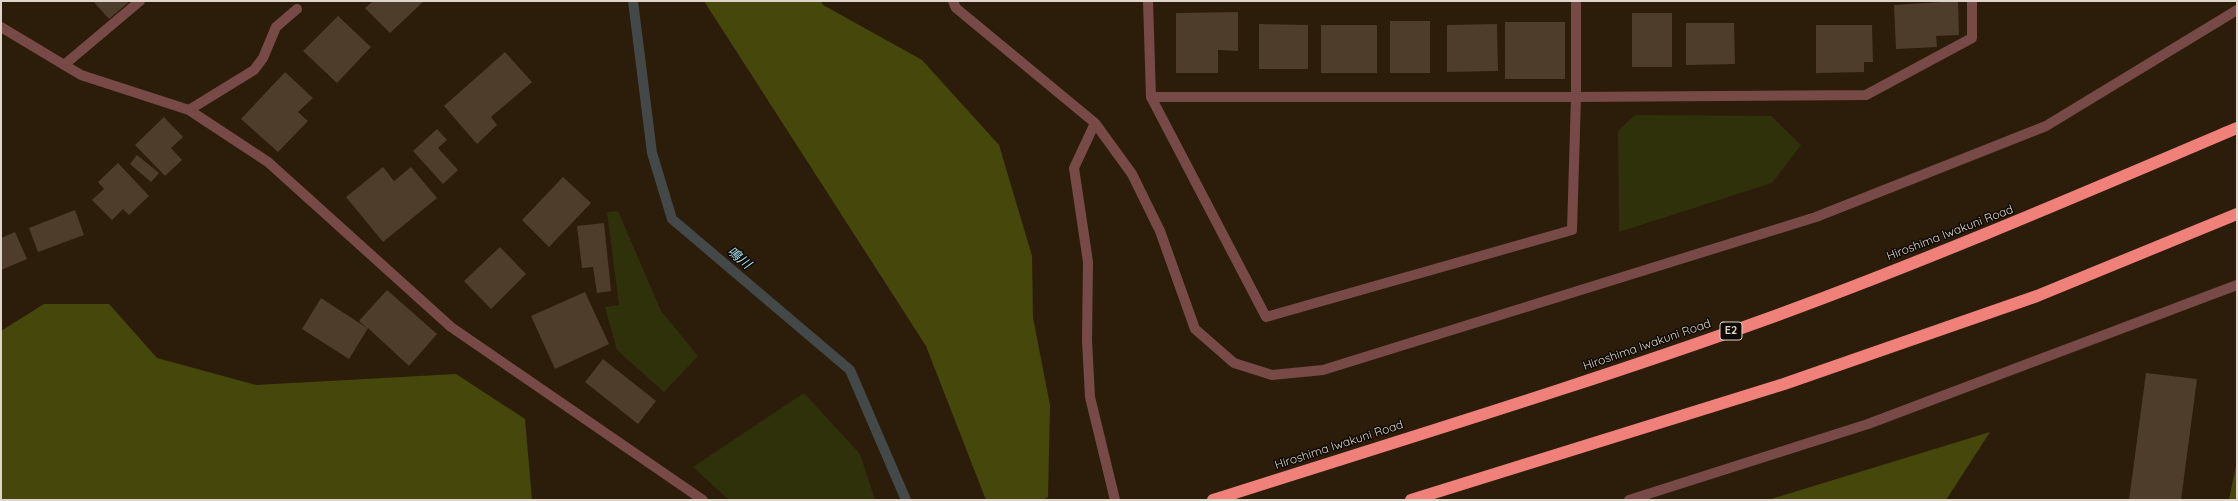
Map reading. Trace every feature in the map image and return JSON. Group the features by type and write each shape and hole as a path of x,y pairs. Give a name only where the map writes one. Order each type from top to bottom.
{"highway":[{"name":"Hiroshima Iwakuni Road","path":"1213,500 1538,397 1775,316 2026,218 2237,128"},
{"path":"1411,500 1784,384 2037,296 2237,214"}],"street":[{"path":"64,65 140,1"},
{"path":"953,1 956,8 1095,123 1132,174 1156,224 1195,329 1234,363 1272,375 1323,370 1816,217 2046,126 2237,10"},
{"path":"1148,1 1151,97 1266,317 1572,230 1576,97 1576,1"},
{"path":"1151,97 1866,95 1972,38 1972,1"},
{"path":"189,110 254,70 263,58 276,27 297,9"},
{"path":"1,27 81,75 189,110 268,162 451,327 703,500"},
{"path":"1095,123 1074,168 1088,262 1087,340 1090,397 1115,500"},
{"path":"1629,500 1868,424 2237,285"}],"green space":[{"path":"1635,115 1771,116 1801,145 1772,183 1619,232 1618,131"},
{"path":"618,211 661,311 698,356 664,392 617,350 605,307 619,305 607,212"},
{"path":"804,393 860,454 875,500 729,500 693,467"}],"shaded area":[{"path":"704,1 821,1 823,5 922,60 999,145 1032,256 1033,318 1050,405 1048,497 1042,500 986,500 926,346"},
{"path":"44,304 109,304 157,358 256,385 456,374 525,419 532,500 1,500 1,331"},
{"path":"1990,432 1946,500 1768,500"},
{"path":"2237,461 2237,500 2229,500"}],"building":[{"path":"93,1 130,1 109,19"},
{"path":"373,1 424,1 390,33 365,8"},
{"path":"1958,1 1959,35 1936,36 1937,47 1896,49 1894,5"},
{"path":"1238,12 1238,51 1218,50 1218,73 1176,73 1176,13"},
{"path":"1632,13 1672,13 1672,67 1632,67"},
{"path":"338,16 371,47 337,83 303,51"},
{"path":"1390,21 1430,21 1430,73 1390,73"},
{"path":"1505,22 1565,22 1565,79 1505,79"},
{"path":"1686,23 1734,23 1735,64 1686,65"},
{"path":"1259,24 1308,25 1308,69 1259,69"},
{"path":"1497,24 1498,71 1447,72 1447,25"},
{"path":"1321,25 1377,25 1377,73 1321,73"},
{"path":"1816,25 1872,25 1873,62 1864,62 1864,72 1816,73"},
{"path":"505,52 532,82 491,117 497,125 477,144 444,106"},
{"path":"285,72 313,98 298,112 308,121 278,152 241,119"},
{"path":"164,117 183,137 171,148 182,160 165,176 135,145"},
{"path":"437,129 447,140 438,148 458,170 443,184 413,151"},
{"path":"137,155 159,173 151,182 130,164"},
{"path":"118,163 149,196 129,215 123,209 112,220 92,200 104,189 98,182"},
{"path":"383,167 394,181 411,167 437,198 383,242 346,197"},
{"path":"563,177 591,203 549,247 522,220"},
{"path":"75,210 84,235 38,252 29,228"},
{"path":"604,223 611,291 597,293 593,267 582,268 577,226"},
{"path":"15,232 27,259 1,270 1,238"},
{"path":"500,247 526,274 491,309 464,281"},
{"path":"387,290 437,334 409,366 368,328 349,359 302,329 321,298 367,328 359,321"},
{"path":"585,292 609,344 555,369 531,316"},
{"path":"603,359 656,401 638,424 585,382"},
{"path":"2146,373 2197,379 2181,500 2129,500"}],"waterway":[{"name":"鳴川","path":"633,1 652,153 672,219 850,370 906,500"}]}
